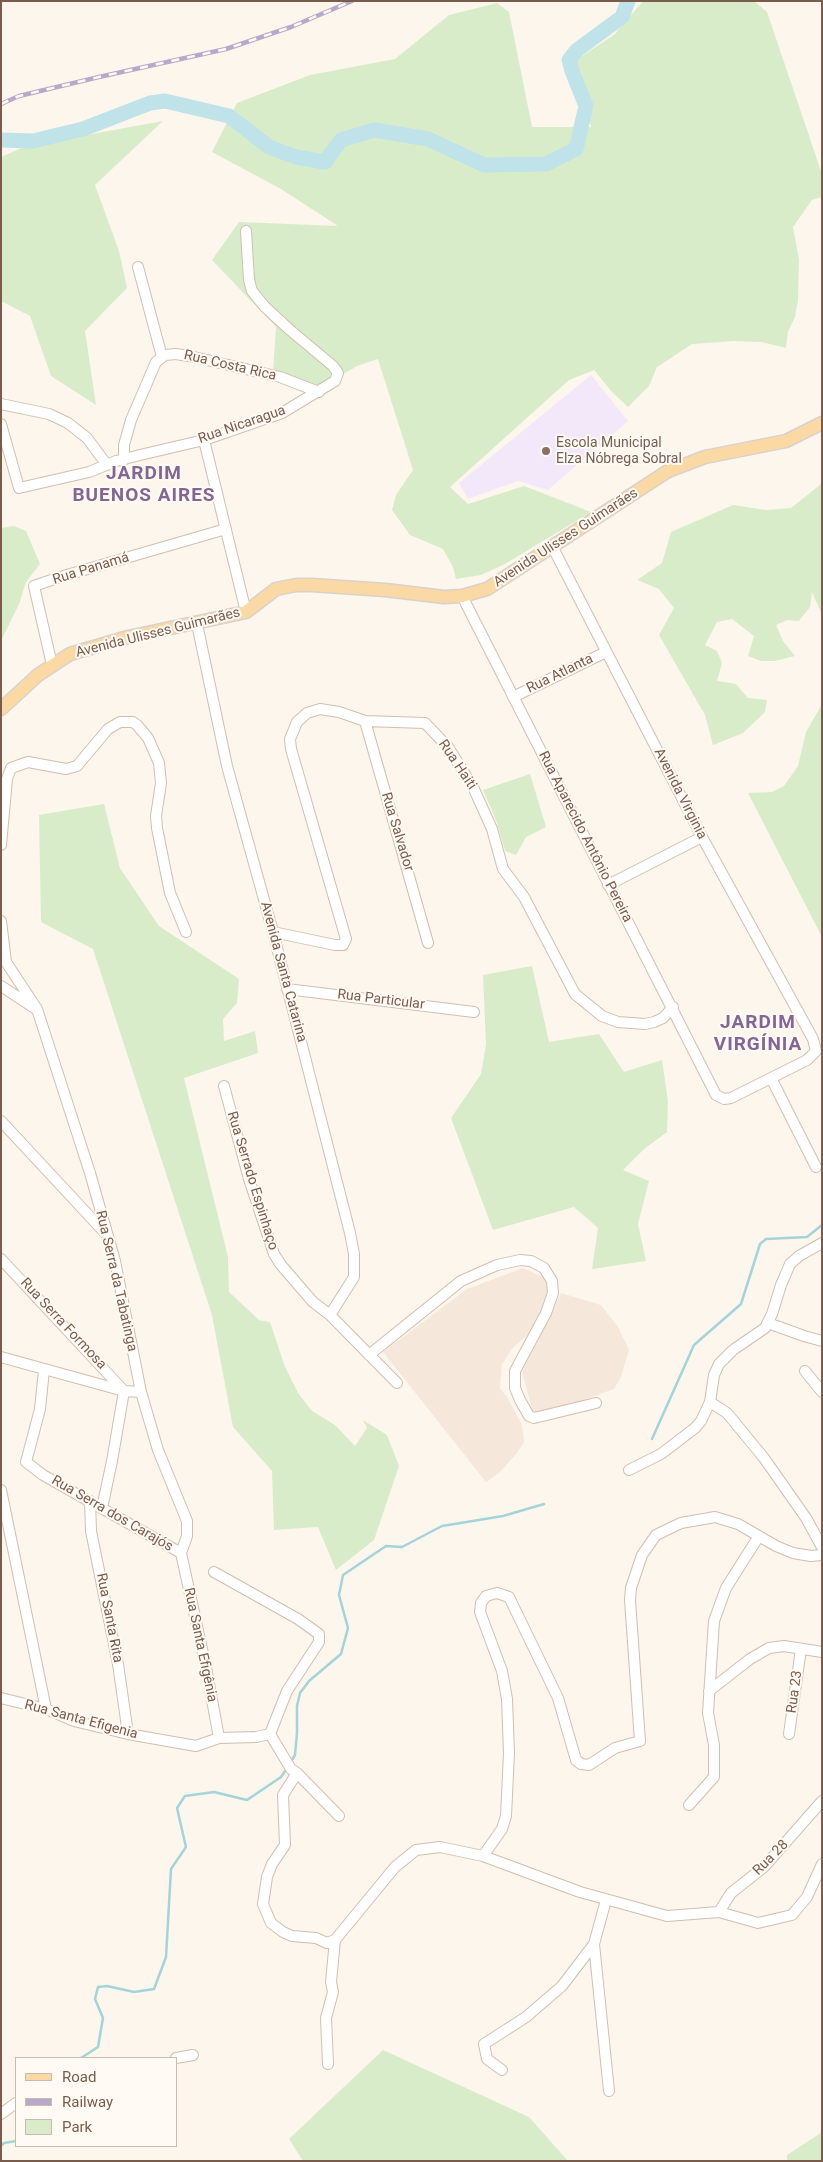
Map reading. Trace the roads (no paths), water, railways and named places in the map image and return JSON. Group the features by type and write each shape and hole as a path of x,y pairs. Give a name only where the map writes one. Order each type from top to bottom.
{"main road":[{"name":"Avenida Ulisses Guimarães","path":"1,709 38,675 70,654 119,639 197,624 246,612 276,589 296,585 384,590 444,597 462,596 488,589 628,496 682,465 705,457 786,441 822,423"}],"street":[{"name":"Rua Nicaragua","path":"1,424 18,488 89,472 107,464 204,440 282,413 336,380 338,373 333,366 301,341 265,307 252,291 249,280 246,230"},
{"path":"124,460 124,445 129,426 156,362 162,357 138,267"},
{"name":"Rua Costa Rica","path":"162,357 176,354 194,357 280,377 319,392"},
{"path":"1,404 49,414 68,423 83,434 107,464"},
{"path":"204,440 246,612"},
{"name":"Rua Panamá","path":"52,665 34,586 226,529"},
{"name":"Avenida Virginia","path":"552,546 702,837 813,1039 816,1048 815,1054 771,1078"},
{"name":"Rua Aparecido Antônio Pereira","path":"462,596 608,885 673,1007 716,1095 724,1099 771,1078"},
{"name":"Avenida Santa Catarina","path":"197,624 227,766 274,932 354,1254 354,1277 330,1314"},
{"name":"Rua Atlanta","path":"513,697 606,652"},
{"name":"Rua Haiti","path":"274,932 335,945 341,945 345,942 346,936 290,739 297,722 312,711 331,710 365,721 425,722 448,747 480,802 492,829 503,869 524,897 575,994 602,1016 618,1022 646,1024 654,1022 663,1018 673,1007"},
{"name":"Rua Salvador","path":"365,721 428,943"},
{"path":"1,845 7,779 11,768 28,762 66,769 77,766 108,729 120,722 132,722 148,738 159,763 161,783 156,816 157,828 170,893 186,932"},
{"path":"608,885 702,837"},
{"name":"Rua Serra da Tabatinga","path":"1,921 6,962 37,1009 90,1173 108,1236 140,1392 158,1450 185,1515 187,1536 181,1553"},
{"path":"1,986 37,1009"},
{"name":"Rua Particular","path":"288,989 474,1012"},
{"path":"771,1078 816,1168"},
{"name":"Rua Serrado Espinhaço","path":"224,1086 249,1178 274,1254 281,1266 307,1295 330,1314 397,1383"},
{"path":"1,1121 108,1236"},
{"path":"630,1470 661,1454 686,1436 701,1420 710,1402 714,1375 724,1357 759,1332 768,1323 790,1264 799,1256 822,1243"},
{"name":"Rua Serra Formosa","path":"1,1259 124,1391"},
{"path":"369,1355 461,1281 497,1265 520,1260 531,1261 544,1268 552,1282 553,1293 546,1313 515,1371 515,1388 520,1400 529,1416 534,1418 596,1403"},
{"path":"768,1323 822,1341"},
{"path":"1,1357 124,1391 140,1392"},
{"name":"Rua Serra dos Carajós","path":"44,1370 40,1409 26,1462 43,1475 181,1553"},
{"path":"805,1371 822,1392"},
{"path":"102,1508 124,1391"},
{"path":"710,1402 727,1413 764,1458 806,1518 822,1547"},
{"path":"1,1490 46,1709"},
{"name":"Rua Santa Rita","path":"90,1501 91,1531 118,1664 128,1734"},
{"path":"482,1856 502,1829 506,1816 509,1753 507,1699 502,1671 480,1612 481,1603 486,1596 497,1593 509,1597 558,1698 576,1760 581,1764 590,1765 615,1748 640,1741 630,1600 640,1560 656,1535 681,1522 715,1517 738,1524 776,1546 793,1553 811,1556 822,1555"},
{"path":"689,1805 714,1777 714,1745 708,1713 712,1632 716,1615 726,1588 758,1536"},
{"name":"Rua Santa Efigênia","path":"181,1553 206,1667 219,1738"},
{"path":"214,1572 308,1624 319,1634 319,1642 287,1691 270,1734 284,1759 294,1771 339,1816"},
{"path":"709,1691 759,1653 778,1646 822,1652"},
{"name":"Rua 23","path":"789,1734 801,1649"},
{"name":"Rua Santa Efigenia","path":"1,1698 46,1709 74,1721 128,1734 196,1746 219,1738 256,1737 270,1734"},
{"path":"294,1771 283,1795 285,1845 272,1864 267,1878 263,1900 264,1910 271,1923 292,1936 316,1938 327,1944 335,1940 394,1866 416,1850 440,1847 482,1856 606,1900 668,1916 719,1912 758,1923 792,1915 807,1897 822,1864"},
{"name":"Rua 28","path":"719,1912 731,1893 764,1868 822,1801"},
{"path":"606,1900 594,1944 609,2091"},
{"path":"328,2064 326,2018 333,1992 331,1982 335,1940"},
{"path":"502,2070 487,2059 484,2044 526,2017 562,1986 594,1944"},
{"path":"178,2058 193,2055"},
{"path":"1,2114 15,2103"}],"waterway":[{"path":"1,140 33,141 83,129 150,103 165,101 229,116 269,147 296,157 325,162 341,140 374,130 428,139 484,165 546,164 576,149 586,106 569,60 577,50 622,17 628,1"},
{"path":"652,1439 694,1345 741,1304 760,1244 766,1239 807,1237 822,1225"},
{"path":"290,1763 295,1755 297,1706 300,1693 309,1681 341,1654 348,1628 339,1595 343,1575 386,1546 402,1547 442,1526 503,1516 544,1504"},
{"path":"83,2057 98,2047 103,2018 95,1999 98,1987 107,1986 134,1992 154,1989 166,1957 171,1869 186,1847 177,1808 185,1796 214,1792 247,1800 281,1777 287,1768"},
{"path":"1,2146 4,2143 15,2141"}],"railway":[{"path":"1,104 19,96 226,49 291,27 352,1"}],"place":[{"name":"Escola Municipal Elza Nóbrega Sobral","path":"546,451"}],"district":[{"name":"JARDIM BUENOS AIRES","path":"144,485"},
{"name":"JARDIM VIRGÍNIA","path":"758,1034"}]}
